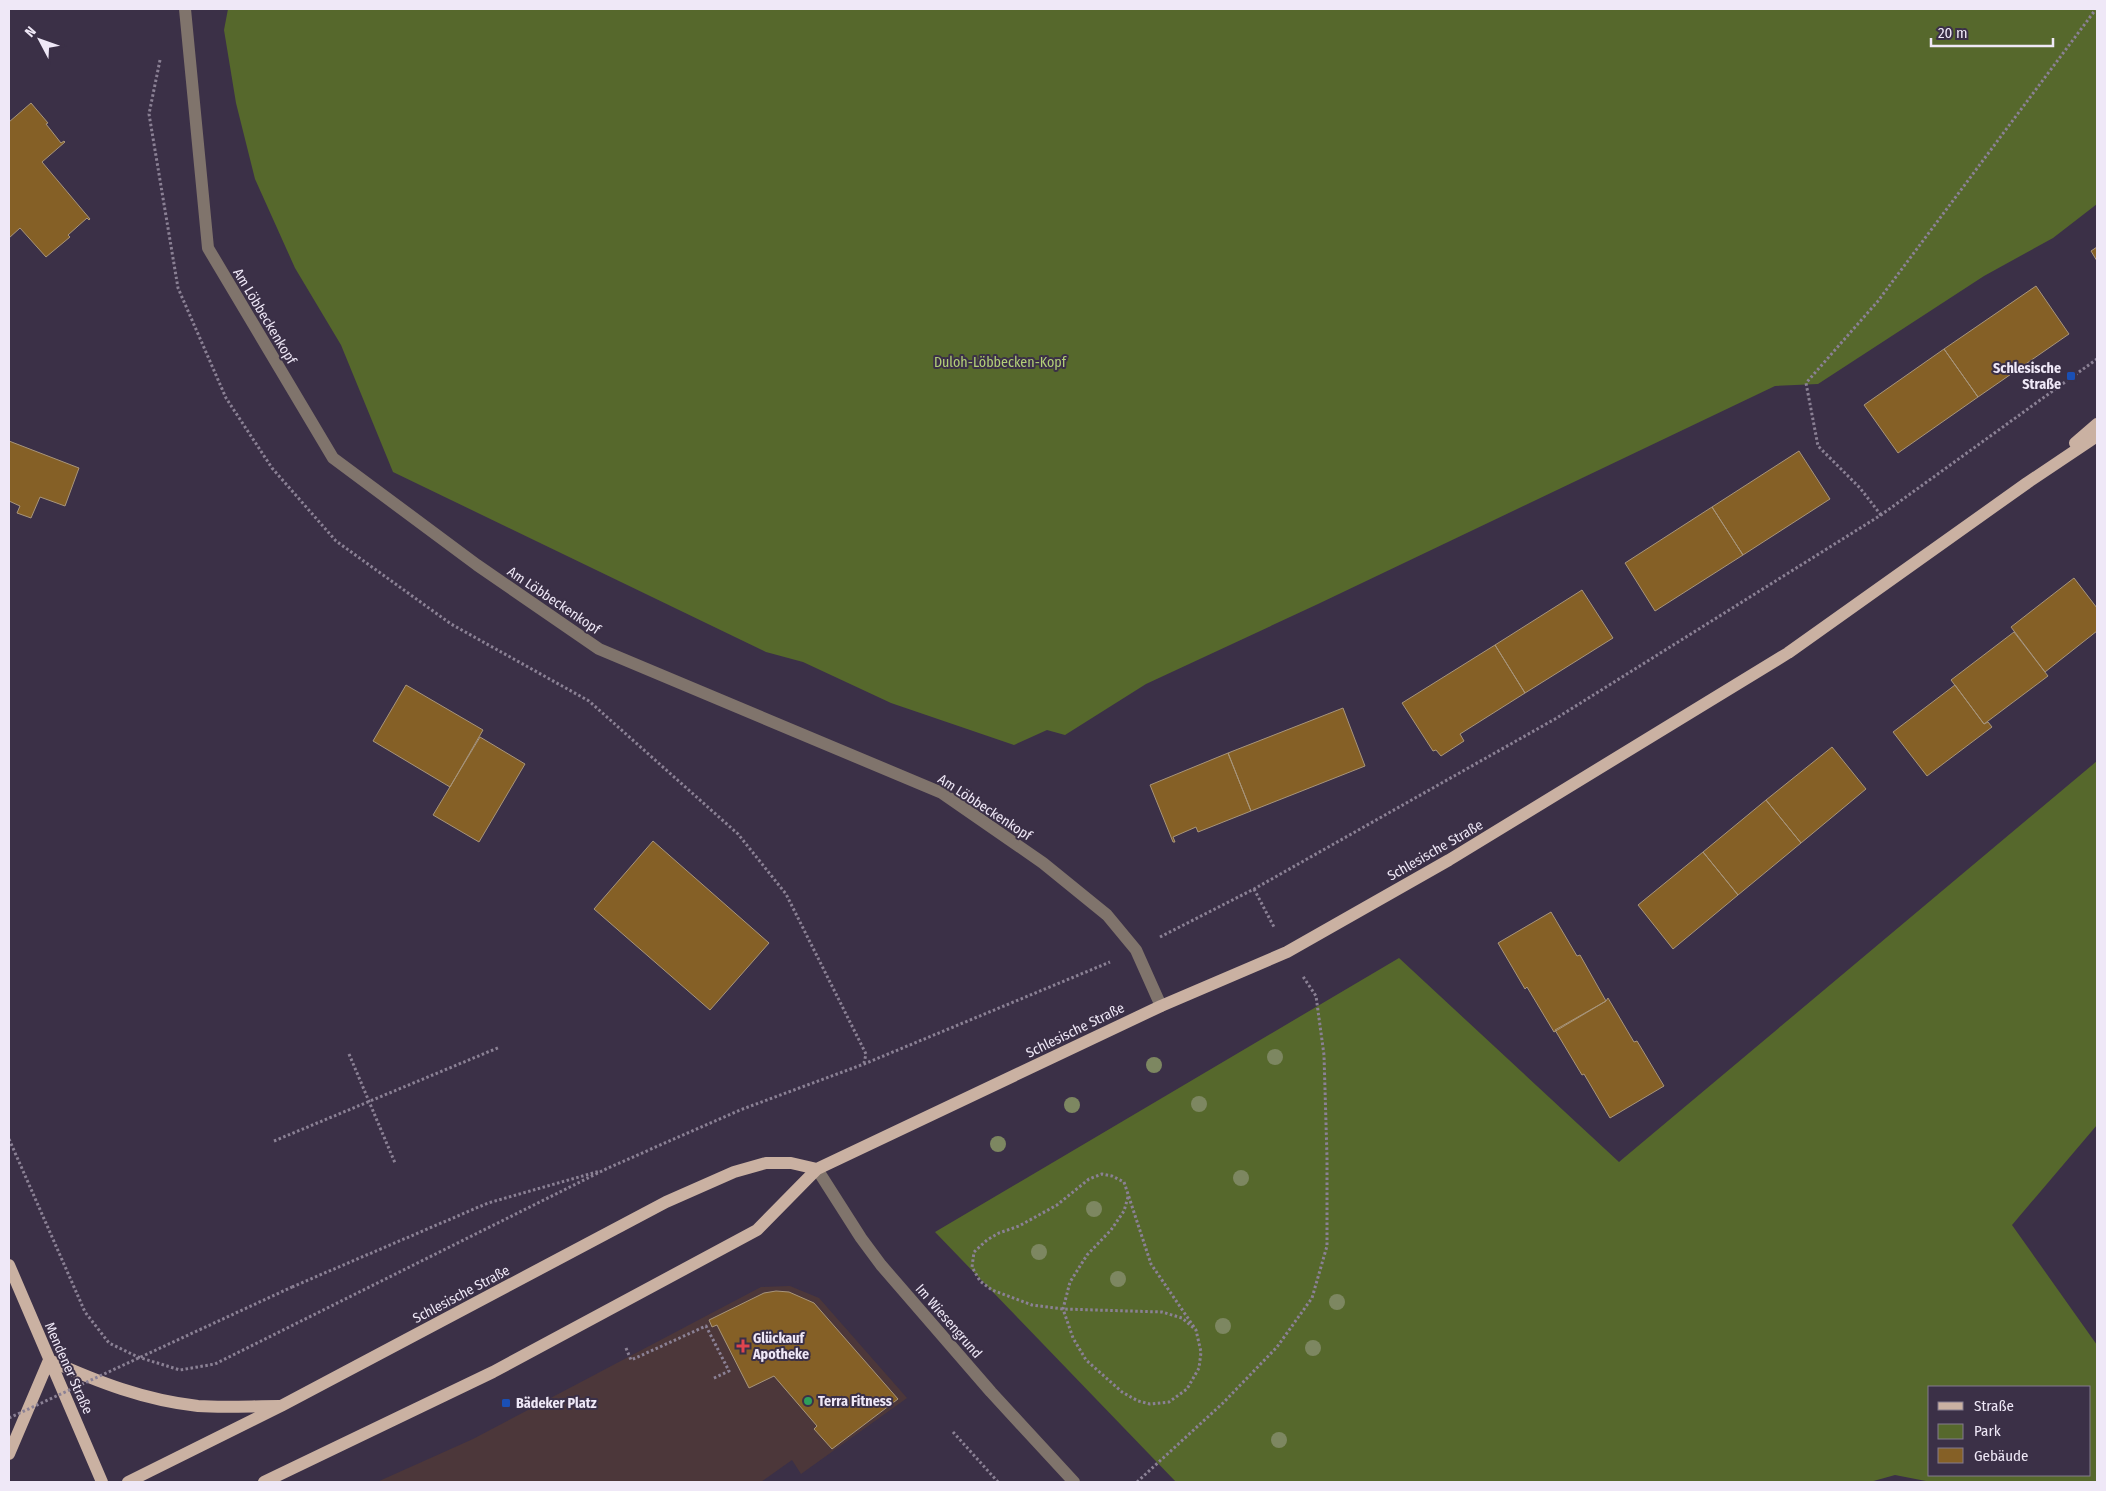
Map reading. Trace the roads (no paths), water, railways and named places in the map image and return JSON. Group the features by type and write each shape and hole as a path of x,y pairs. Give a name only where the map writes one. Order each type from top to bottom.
{"main road":[{"name":"Schlesische Straße","path":"2027,483 2097,424"},
{"name":"Schlesische Straße","path":"264,1482 493,1372 757,1230 817,1169 1160,1006 1287,952 1449,860 1788,653 2027,483 2097,436"},
{"name":"Schlesische Straße","path":"128,1482 281,1406 666,1202 734,1172 766,1163 791,1163 817,1169"},
{"name":"Mendener Straße","path":"9,1265 102,1482"},
{"path":"9,1454 49,1360 106,1385 150,1398 199,1406 281,1406"}],"street":[{"name":"Am Löbbeckenkopf","path":"185,9 208,248 333,458 477,566 599,649 942,794 1050,869 1107,915 1136,950 1160,1006"},
{"name":"Im Wiesengrund","path":"817,1169 881,1265 991,1392 1074,1482"}],"place":[{"name":"Schlesische Straße","path":"2071,376"},
{"name":"Glückauf Apotheke","path":"743,1346"},
{"name":"Terra Fitness","path":"808,1401"},
{"name":"Bädeker Platz","path":"506,1403"}],"park label":[{"name":"Duloh-Löbbecken-Kopf","path":"1000,362"}]}
